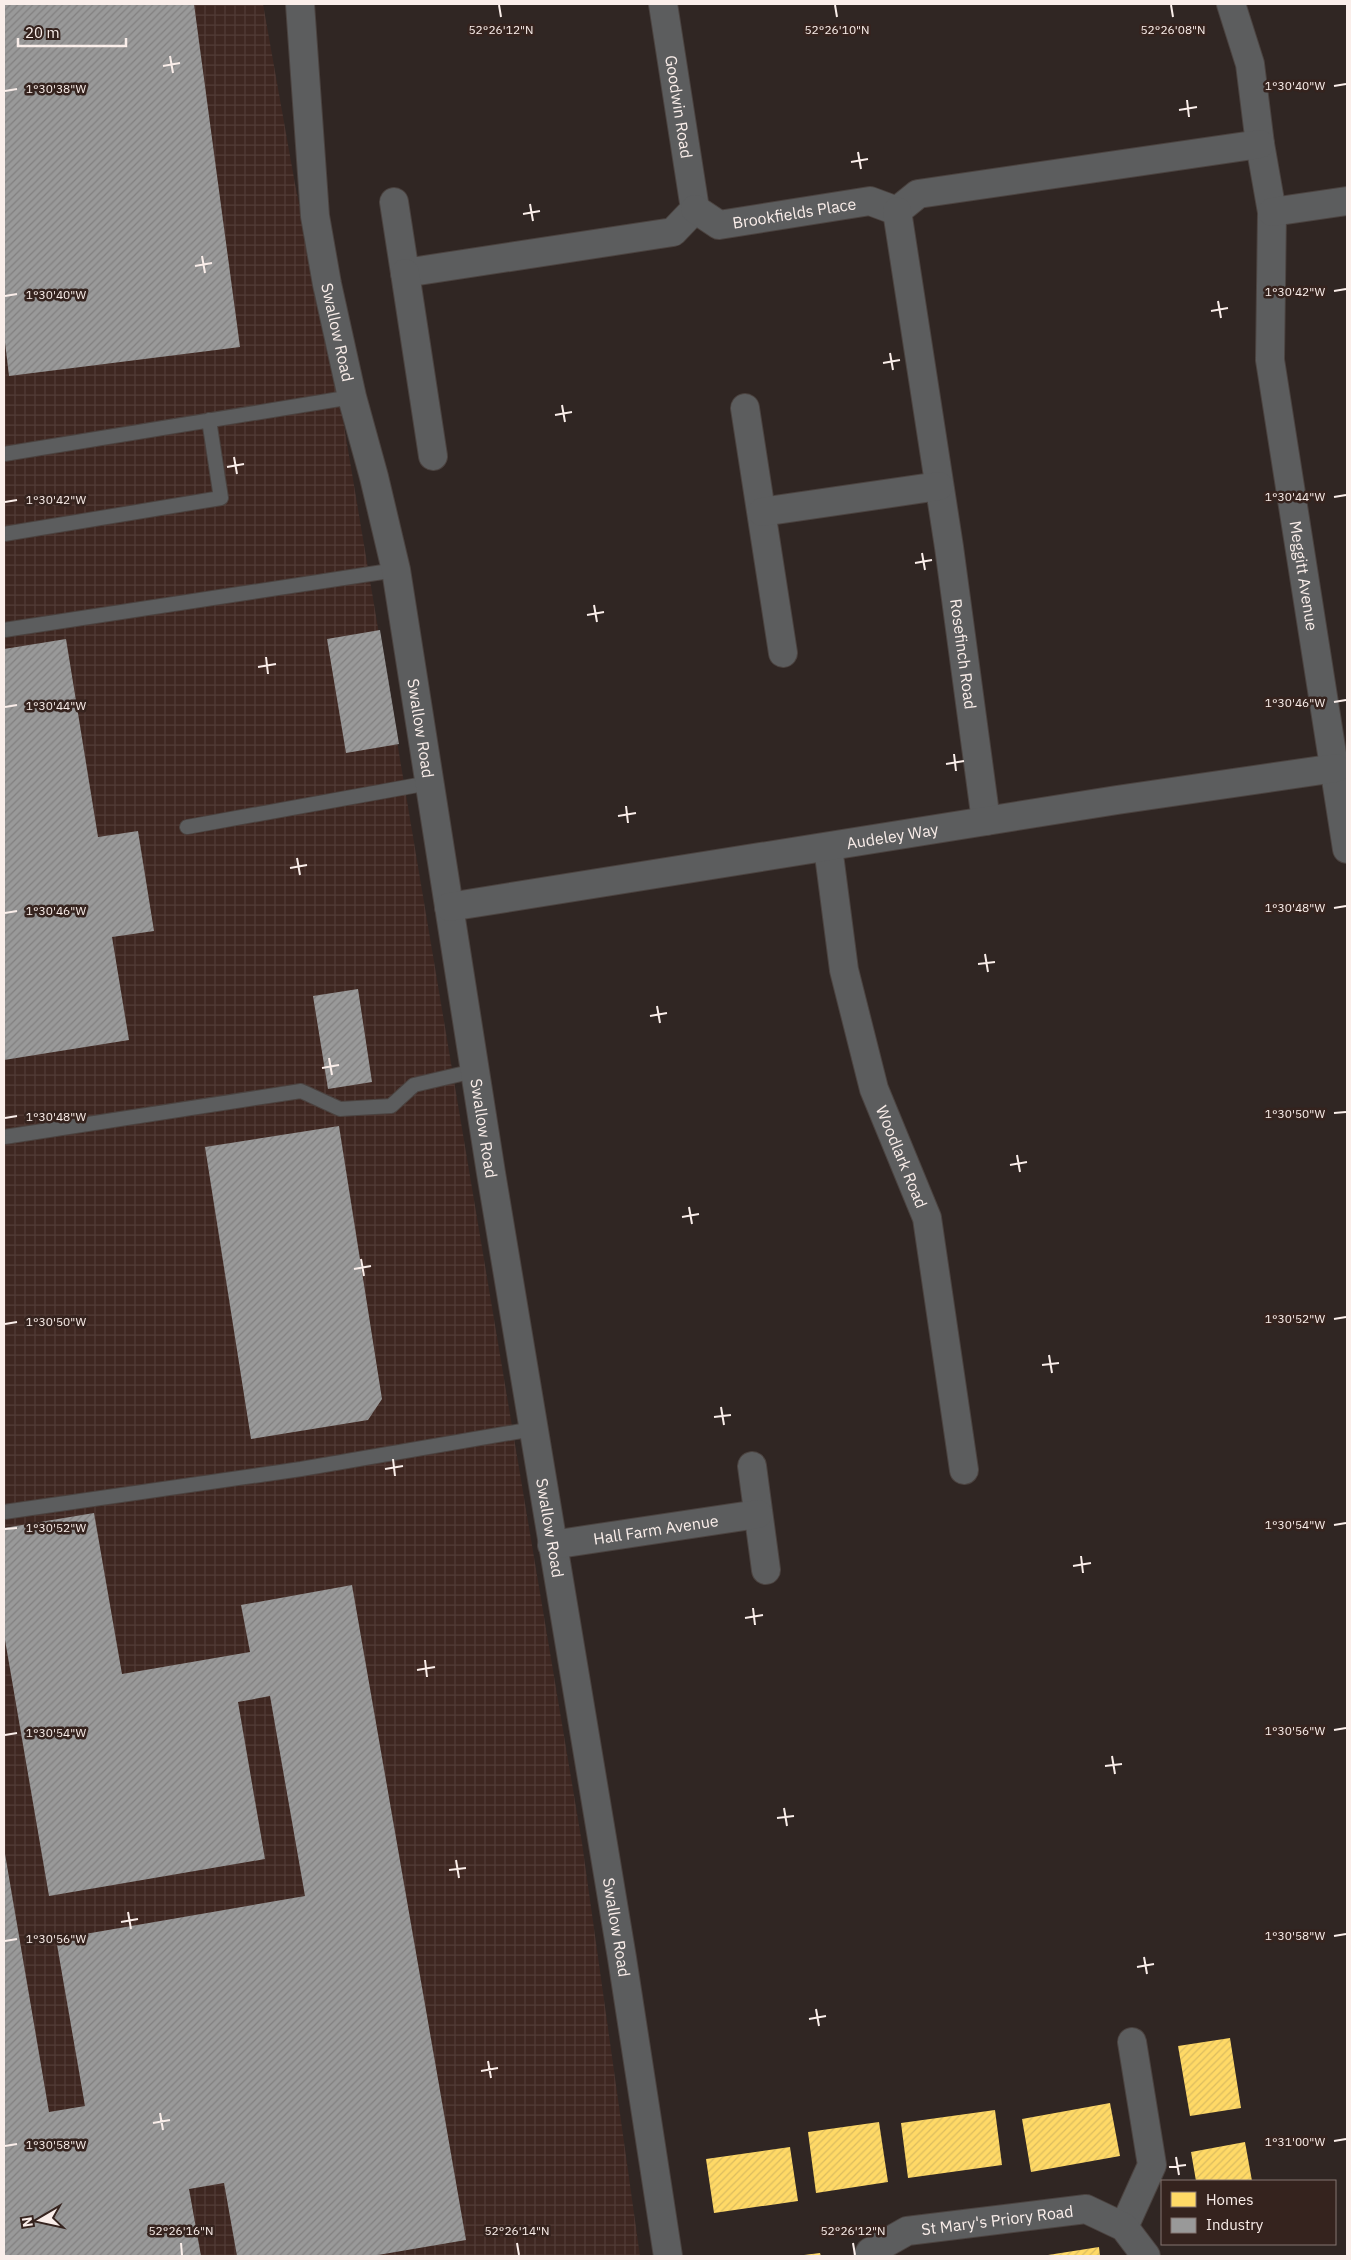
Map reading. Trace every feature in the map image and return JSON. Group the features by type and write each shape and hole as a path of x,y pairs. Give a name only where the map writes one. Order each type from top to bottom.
{"street":[{"name":"Swallow Road","path":"300,4 315,216 327,284 352,397 374,477 396,570 474,1071 622,1958 668,2256"},
{"name":"Goodwin Road","path":"663,4 695,209"},
{"name":"Meggitt Avenue","path":"1231,4 1250,64 1260,144 1272,212 1270,360 1336,768 1347,849"},
{"path":"898,211 918,194 1260,144"},
{"name":"Brookfields Place","path":"695,209 719,225 870,201 898,211"},
{"path":"1272,212 1347,201"},
{"path":"394,202 433,456"},
{"path":"405,273 673,232 695,209"},
{"name":"Rosefinch Road","path":"898,211 938,486 949,547 986,821"},
{"path":"745,408 783,653"},
{"path":"762,512 938,486"},
{"name":"Audeley Way","path":"449,907 986,821 1336,768"},
{"name":"Woodlark Road","path":"828,847 844,970 874,1089 927,1218 964,1470"},
{"path":"752,1466 766,1570"},
{"name":"Hall Farm Avenue","path":"552,1545 758,1514"},
{"path":"1124,2227 1152,2165 1132,2042"},
{"name":"St Mary's Priory Road","path":"868,2256 870,2252 908,2231 1086,2209 1124,2227 1146,2256"}],"lane":[{"path":"4,454 352,397"},
{"path":"4,534 221,498 209,420"},
{"path":"4,630 396,570"},
{"path":"187,827 429,783"},
{"path":"4,1137 301,1091 340,1108 391,1106 414,1084 474,1071"},
{"path":"4,1512 301,1469 533,1429"}],"shaded area":[{"path":"4,4 263,4 295,184 337,384 582,1843 640,2256 4,2256"}],"building: Homes":[{"path":"1230,2038 1241,2108 1190,2116 1178,2046"},
{"path":"1110,2103 1120,2156 1031,2172 1022,2119"},
{"path":"995,2110 1002,2165 908,2178 901,2123"},
{"path":"879,2122 888,2182 816,2193 808,2132"},
{"path":"1245,2142 1252,2180 1196,2180 1191,2152"},
{"path":"790,2147 798,2201 714,2213 706,2159"},
{"path":"1099,2247 1100,2256 1048,2256 1048,2255"},
{"path":"820,2253 821,2256 804,2256 804,2255"}],"building: Industry":[{"path":"4,4 194,4 240,347 9,376 4,334"},
{"path":"380,630 399,744 346,753 327,639"},
{"path":"66,639 98,837 138,831 154,931 112,937 129,1040 4,1060 4,649"},
{"path":"358,989 372,1082 328,1089 313,996"},
{"path":"339,1126 382,1399 368,1420 251,1439 205,1147"},
{"path":"94,1513 122,1674 250,1652 241,1605 352,1585 466,2240 372,2256 237,2256 224,2183 189,2189 201,2256 4,2256 4,1848 49,2112 85,2106 56,1939 305,1896 270,1696 238,1702 265,1859 49,1896 4,1634 4,1528"}]}
